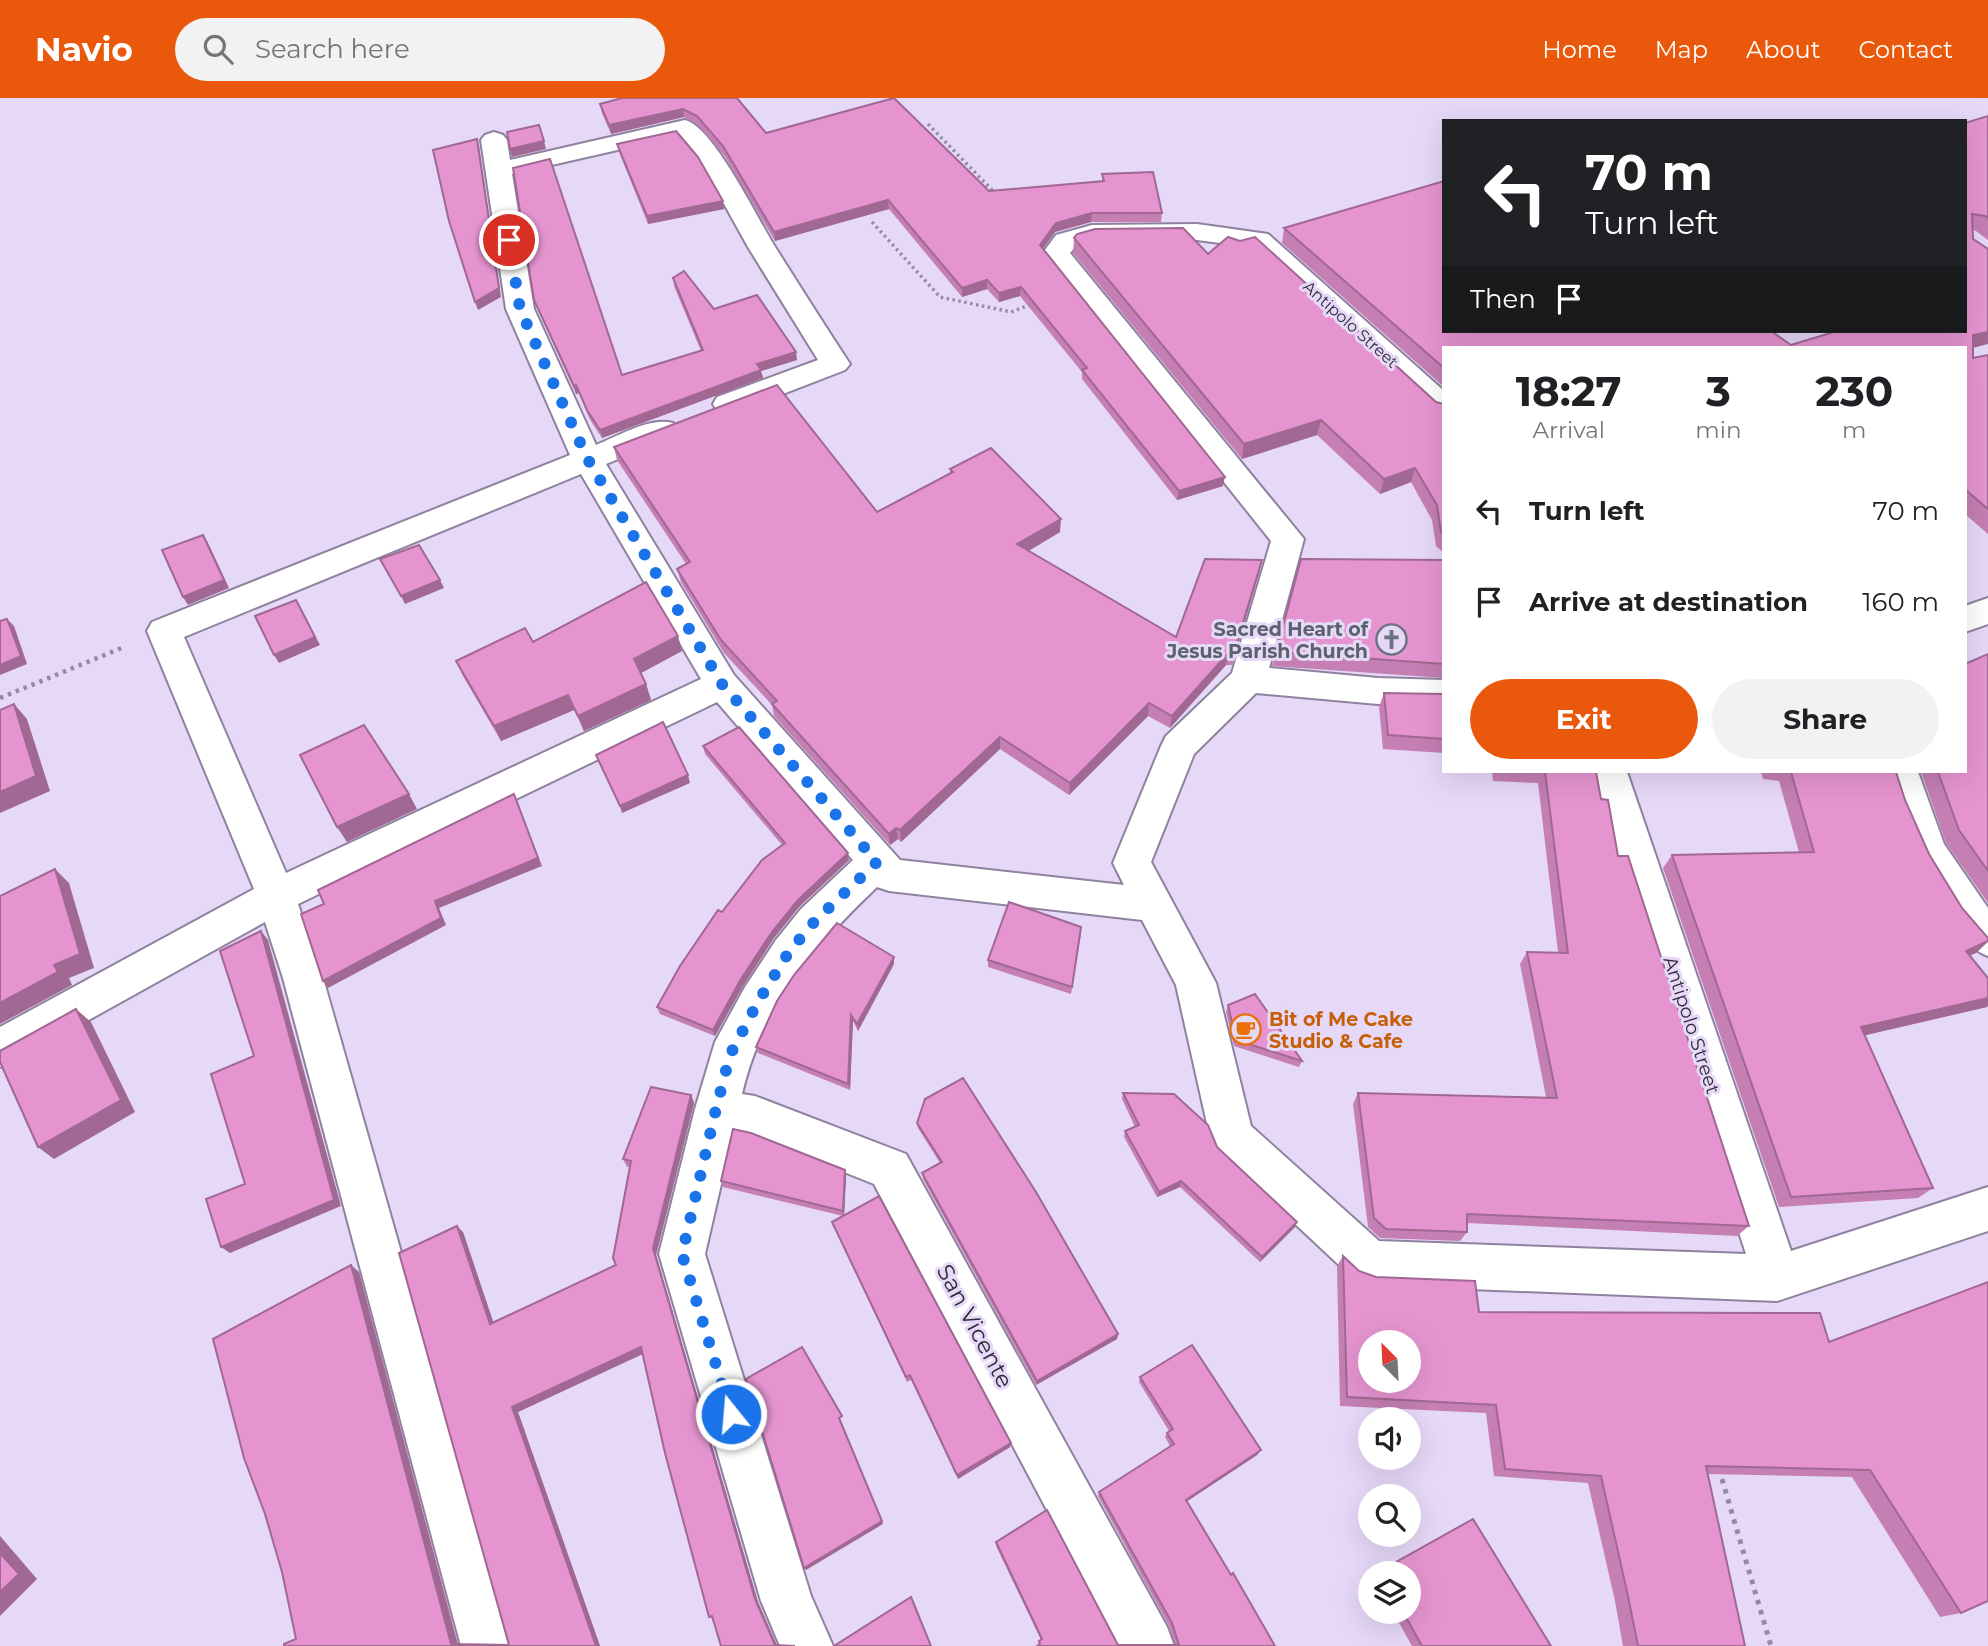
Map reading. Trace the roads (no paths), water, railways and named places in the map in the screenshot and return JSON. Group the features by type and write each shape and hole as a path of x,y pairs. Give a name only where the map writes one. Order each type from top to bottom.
{"street":[{"path":"487,1646 303,978 276,896 164,631 587,458 835,364 761,247 713,162 685,127 496,155 520,309 587,458 722,684 888,875 1154,905"},
{"name":"Antipolo Street","path":"1248,679 1288,539 1056,254 1065,241 1092,233 1197,232 1259,240 1442,406"},
{"path":"1967,619 1988,610"},
{"path":"1442,693 1378,691 1248,679 1179,746 1132,863 1196,983 1232,1137 1370,1263 1777,1278 1988,1209"},
{"path":"0,1048 276,896 722,684"},
{"name":"Antipolo Street","path":"1609,773 1777,1278"},
{"path":"1900,773 1926,847 1938,869 1988,939"},
{"path":"807,1646 787,1601 682,1254 730,1055 759,1000 789,952 815,921 877,862"},
{"name":"San Vicente","path":"716,1109 755,1116 890,1169 1148,1646"}],"place":[{"name":"Sacred Heart of Jesus Parish Church","path":"1391,640"},
{"name":"Bit of Me Cake Studio & Cafe","path":"1246,1030"}]}
